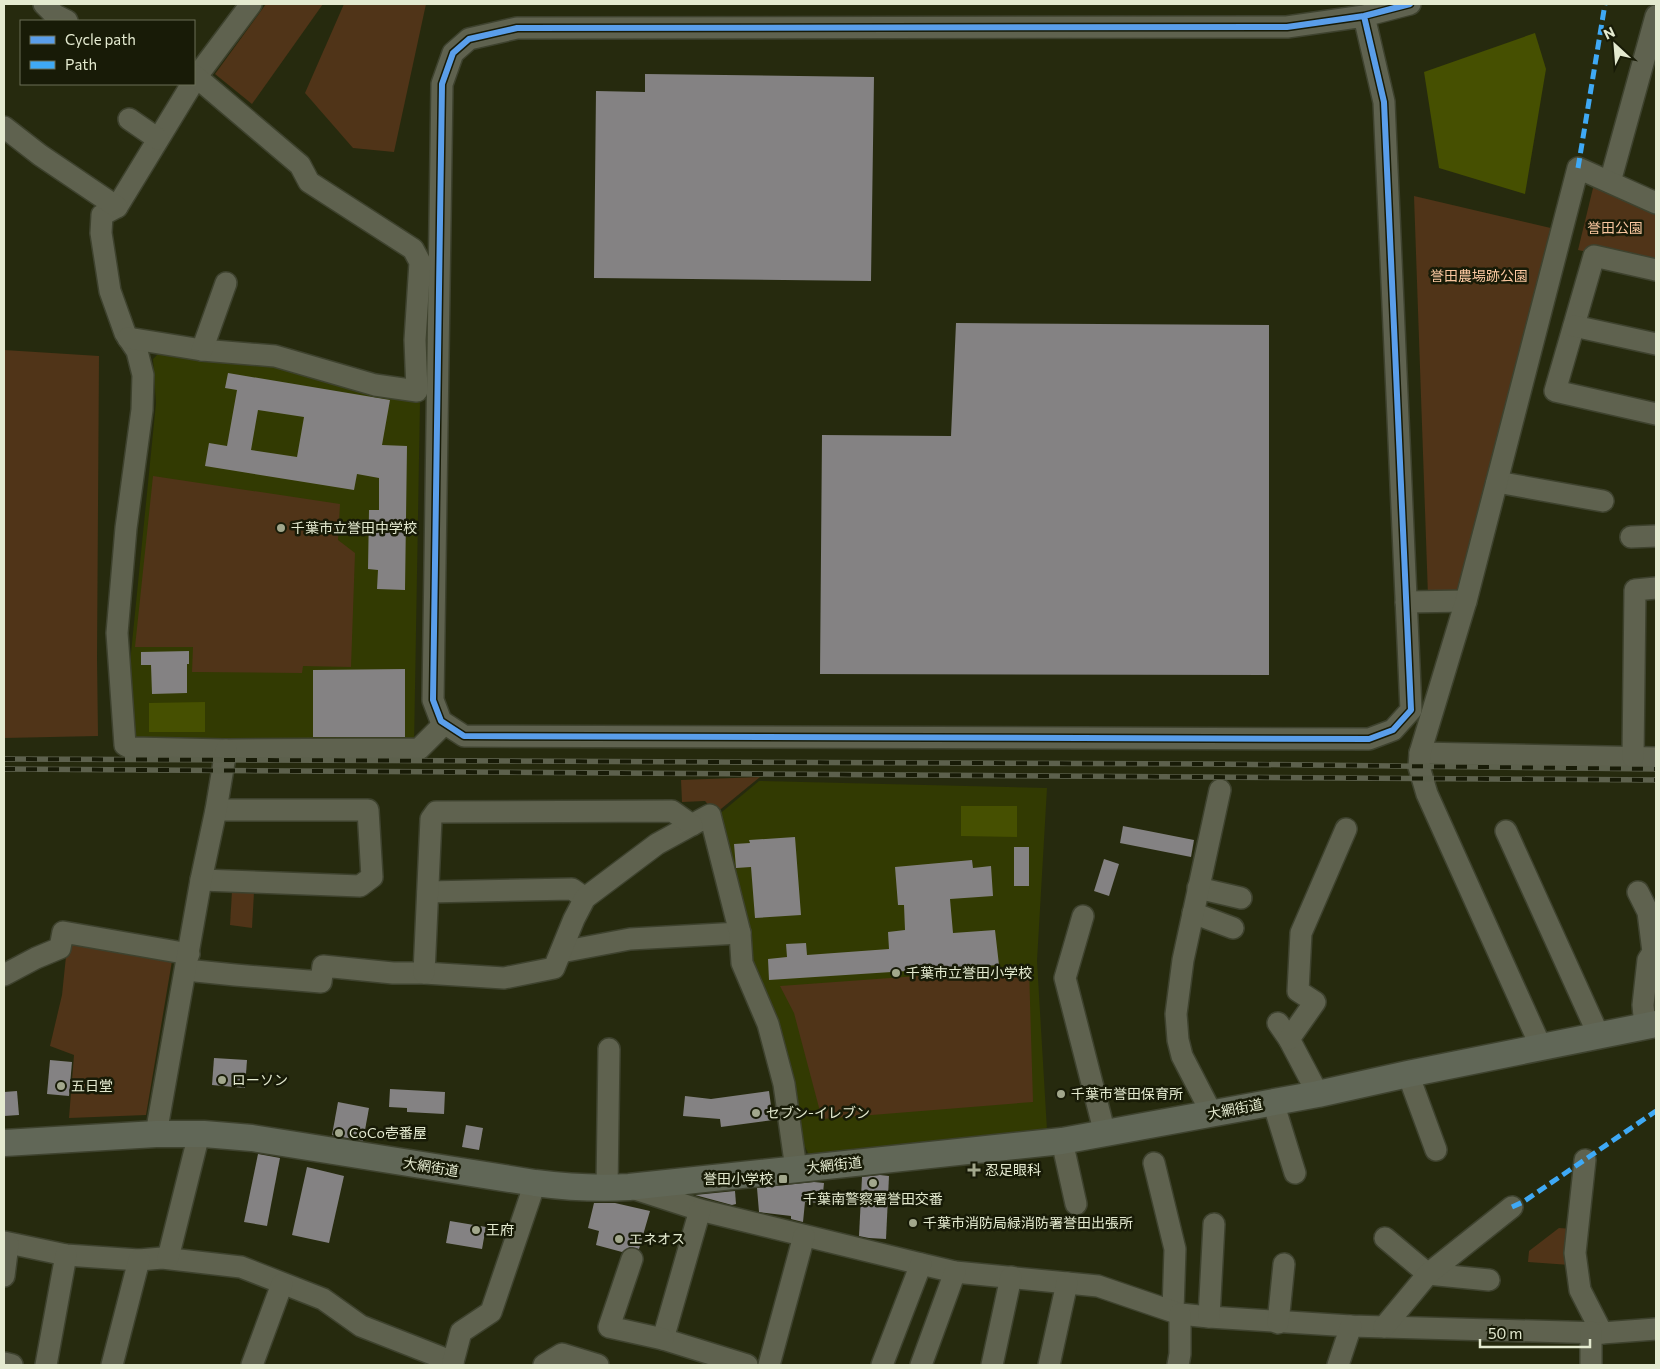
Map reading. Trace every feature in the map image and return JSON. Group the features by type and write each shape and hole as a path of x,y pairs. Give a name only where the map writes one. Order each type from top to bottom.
{"main road":[{"name":"大網街道","path":"4,1143 156,1134 199,1134 252,1138 535,1183 569,1187 618,1188 1062,1141 1318,1094 1651,1025"}],"street":[{"path":"44,4 55,15 65,20"},
{"path":"195,78 251,4"},
{"path":"1364,16 1384,102 1406,602 1410,710 1393,730 1369,739 464,736 441,721 433,700 442,84 453,53 469,40 517,28 1287,27 1364,16 1410,4"},
{"path":"1610,182 1656,16"},
{"path":"128,338 202,350 275,356 375,385 416,390 415,340 420,262 414,249 309,182 300,165 195,80"},
{"path":"190,85 117,207 102,215 101,233 110,290 128,338 136,351 143,375 142,410 126,528 117,633 126,745 131,748 226,750 418,749 444,724"},
{"path":"129,119 158,139"},
{"path":"4,127 40,155 117,207"},
{"path":"1541,1047 1427,794 1419,767 1420,753 1466,601 1578,168 1656,203"},
{"path":"1656,270 1594,256 1555,391 1656,414"},
{"path":"202,350 226,283"},
{"path":"1574,326 1656,344"},
{"path":"1496,482 1603,501"},
{"path":"1631,537 1656,536"},
{"path":"1634,758 1635,590 1656,588"},
{"path":"1406,602 1466,601"},
{"path":"156,1134 226,750"},
{"path":"1420,753 1656,758"},
{"path":"1212,1114 1182,1056 1178,1040 1176,1014 1183,960 1220,790"},
{"path":"201,880 360,886 372,877 368,810 216,810"},
{"path":"424,973 431,819 436,812 672,811 692,825"},
{"path":"4,974 60,948 63,932 235,975 321,982 323,966 393,973 504,978 554,968 574,919 585,898 657,844 710,815 740,933 742,963 768,1024 784,1084 796,1169"},
{"path":"1318,1094 1283,1031 1315,1002 1298,990 1301,933 1346,829"},
{"path":"1506,831 1600,1036"},
{"path":"1198,888 1241,898"},
{"path":"428,892 572,889 585,898"},
{"path":"1638,892 1648,912 1653,952 1648,960 1643,1005 1651,1025"},
{"path":"1193,913 1233,928"},
{"path":"1083,916 1065,978 1105,1134"},
{"path":"561,952 630,939 740,933"},
{"path":"609,1049 618,1188 700,1210 955,1272 1098,1286 1176,1312 1209,1317 1278,1323 1384,1327 1597,1332 1656,1329"},
{"path":"1408,1074 1436,1150"},
{"path":"1273,1102 1295,1173"},
{"path":"168,1258 199,1134"},
{"path":"1062,1141 1076,1204"},
{"path":"1585,1160 1575,1253 1580,1290 1597,1332 1591,1365"},
{"path":"1154,1164 1175,1250 1176,1312 1180,1354 1178,1365"},
{"path":"4,1276 6,1243 66,1255 139,1260 168,1258 241,1267 323,1299 361,1326 453,1364 461,1332 491,1312 535,1183"},
{"path":"1384,1327 1428,1274 1512,1207"},
{"path":"663,1339 700,1210"},
{"path":"1209,1317 1214,1224"},
{"path":"769,1365 804,1236"},
{"path":"1385,1238 1428,1274 1489,1280"},
{"path":"46,1365 66,1255"},
{"path":"632,1259 609,1327 663,1339 747,1365"},
{"path":"112,1365 139,1260"},
{"path":"882,1365 921,1264"},
{"path":"1278,1323 1284,1264"},
{"path":"921,1365 955,1272"},
{"path":"992,1365 1011,1277"},
{"path":"1049,1365 1067,1283"},
{"path":"252,1365 282,1284"},
{"path":"1338,1365 1351,1326"},
{"path":"544,1365 562,1354 598,1365"},
{"path":"4,1363 12,1365"}],"shaded area":[{"path":"1535,33 1546,69 1525,194 1439,168 1424,72"},
{"name":"千葉市立誉田中学校","path":"164,348 275,365 414,395 420,401 414,746 131,738 131,653 156,403 153,359"},
{"path":"205,702 205,732 149,732 149,703"},
{"name":"千葉市立誉田小学校","path":"759,781 1047,788 1037,961 1047,1130 819,1158 808,1153 804,1145 796,1095 757,985 717,816"},
{"path":"961,806 1017,806 1017,837 961,836"}],"green space":[{"path":"266,4 323,4 252,104 215,74"},
{"path":"344,4 426,4 394,152 353,148 305,93"},
{"name":"誉田公園","path":"1594,184 1656,215 1656,267 1578,250"},
{"name":"誉田農場跡公園","path":"1414,196 1555,229 1464,590 1428,596"},
{"path":"4,350 99,356 98,736 4,738"},
{"path":"153,476 340,504 338,540 355,553 351,667 303,666 302,673 192,672 193,647 135,647"},
{"path":"760,777 716,813 705,801 682,802 681,780"},
{"path":"232,891 254,892 252,928 230,925"},
{"path":"68,937 174,949 146,1115 69,1118 74,1055 50,1046 62,995"},
{"path":"1029,968 1033,1102 822,1119 794,1013 780,986"},
{"path":"1559,1228 1573,1229 1570,1265 1528,1262 1529,1251"}],"building":[{"path":"645,74 874,77 871,281 594,278 596,91 645,92"},
{"path":"956,323 1269,325 1269,675 820,674 822,435 951,436"},
{"path":"228,373 390,400 382,445 407,446 405,590 377,589 378,570 368,569 369,510 379,510 379,478 357,474 354,490 205,466 209,443 227,446 237,390 225,388","holes":["258,410 304,417 297,457 251,450"]},
{"path":"189,651 187,693 152,694 151,665 141,665 141,652"},
{"path":"405,669 405,737 313,737 313,670"},
{"path":"1123,826 1194,840 1191,857 1120,843"},
{"path":"795,837 801,915 755,918 751,867 736,868 734,844 750,843 749,840"},
{"path":"1014,847 1029,847 1029,886 1014,886"},
{"path":"1104,859 1119,864 1109,896 1094,891"},
{"path":"972,860 973,868 991,866 993,896 950,899 953,933 995,930 999,965 769,980 768,959 787,957 786,944 806,943 807,955 889,949 888,932 905,930 904,905 898,905 895,867"},
{"path":"214,1058 247,1060 245,1088 212,1085"},
{"path":"50,1060 72,1062 69,1096 47,1094"},
{"path":"390,1089 445,1092 444,1114 407,1112 407,1108 389,1107"},
{"path":"17,1091 19,1115 4,1116 4,1092"},
{"path":"769,1091 773,1120 721,1127 720,1119 683,1116 685,1096 711,1099"},
{"path":"338,1102 369,1108 363,1141 332,1135"},
{"path":"466,1125 483,1128 479,1150 462,1147"},
{"path":"258,1154 280,1158 267,1226 244,1222"},
{"path":"307,1167 344,1176 329,1243 292,1235"},
{"path":"889,1176 886,1239 859,1236 862,1177"},
{"path":"814,1182 824,1183 822,1203 805,1202 803,1222 791,1219 791,1216 759,1212 757,1188"},
{"path":"735,1191 736,1204 732,1205 695,1195"},
{"path":"594,1203 615,1203 650,1211 639,1249 630,1247 622,1252 596,1245 599,1231 588,1228"},
{"path":"450,1221 486,1227 482,1249 446,1243"}],"railway":[{"path":"4,759 1215,764 1656,769"},
{"path":"4,769 1656,780"}],"marked path":[{"path":"1578,168 1605,4"},
{"path":"1512,1207 1523,1202 1656,1111"}],"cycle path":[{"path":"1364,16 1384,102 1411,710 1393,730 1369,739 464,736 441,721 433,700 442,84 453,53 469,39 517,28 1287,27 1364,16 1410,4"}],"place":[{"name":"千葉市立誉田中学校","path":"281,528"},
{"name":"千葉市立誉田小学校","path":"896,973"},
{"name":"ローソン","path":"222,1080"},
{"name":"五日堂","path":"61,1086"},
{"name":"千葉市誉田保育所","path":"1061,1094"},
{"name":"セブン-イレブン","path":"756,1113"},
{"name":"CoCo壱番屋","path":"339,1133"},
{"name":"忍足眼科","path":"974,1170"},
{"name":"誉田小学校","path":"783,1179"},
{"name":"千葉南警察署誉田交番","path":"873,1183"},
{"name":"千葉市消防局緑消防署誉田出張所","path":"913,1223"},
{"name":"王府","path":"476,1230"},
{"name":"エネオス","path":"619,1239"}]}
